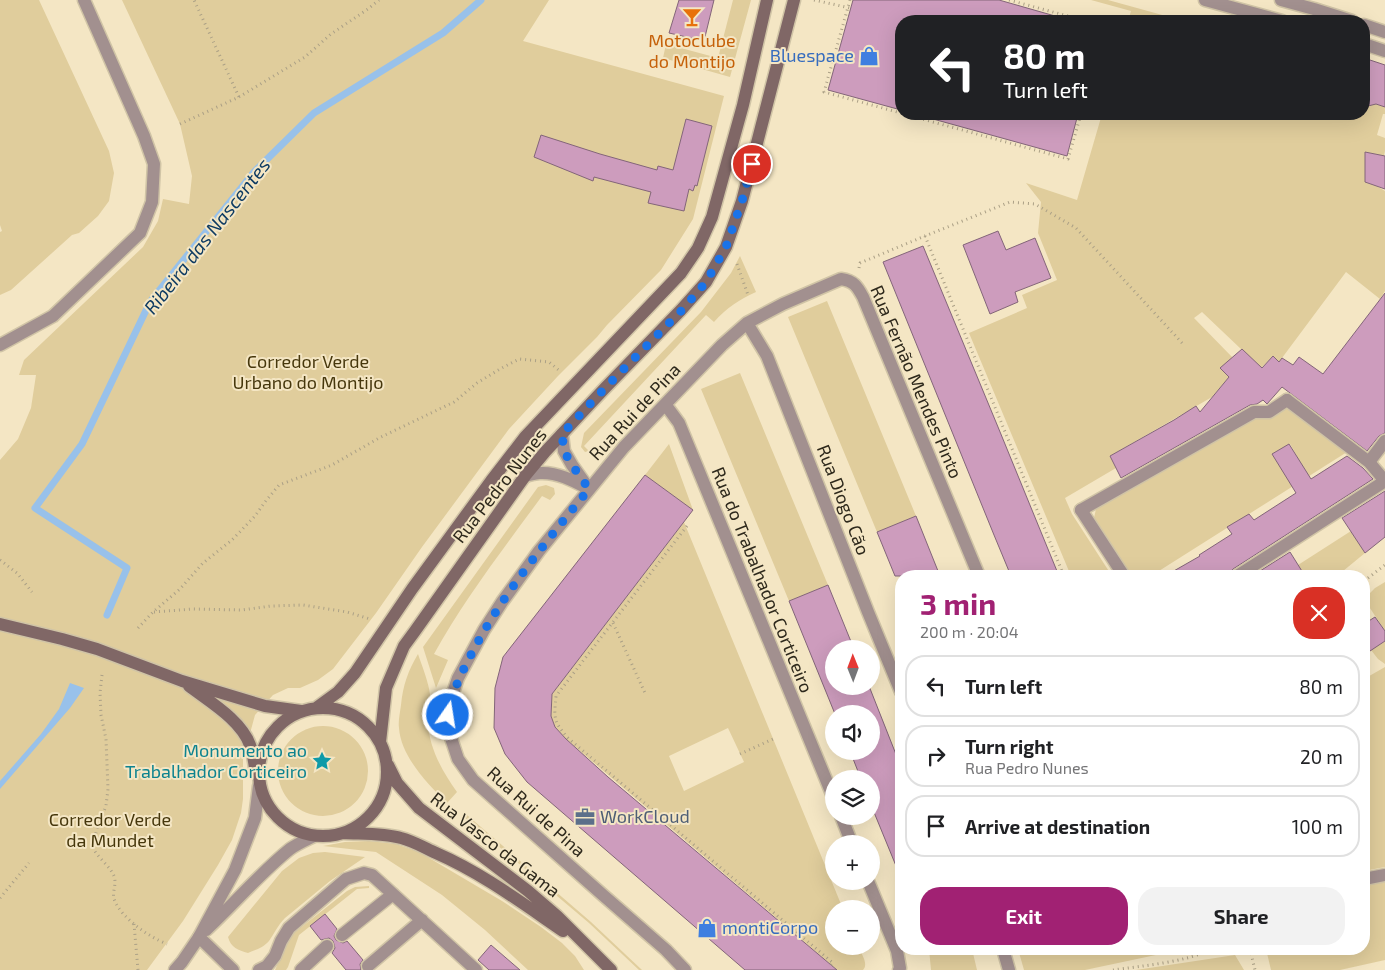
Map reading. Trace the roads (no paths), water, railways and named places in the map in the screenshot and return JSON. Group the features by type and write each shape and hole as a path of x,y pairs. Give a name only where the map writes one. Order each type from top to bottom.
{"main road":[{"name":"Rua Pedro Nunes","path":"316,708 338,692 355,673 412,589 525,436 681,273 698,248 712,217 743,105 767,0"},
{"name":"Rua Pedro Nunes","path":"380,742 386,688 404,646 525,476 605,388 682,310 706,282 726,247 742,201 794,0"},
{"path":"0,624 97,649 182,681 265,706 301,711"},
{"path":"182,681 232,720 243,732 250,745 259,783 266,804 279,820 295,831 314,836 329,836 344,833 360,824 374,812 383,796 387,779 386,760 380,742 369,727 354,715 336,708 316,708 301,711 285,719 272,731 263,746 258,763 259,783"},
{"name":"Rua Vasco da Gama","path":"386,760 397,782 419,808 528,891 610,970"},
{"name":"Rua Vasco da Gama","path":"344,833 401,838 458,862 497,885 591,951"}],"street":[{"path":"0,344 53,316 140,233 152,202 154,164 144,136 84,0"},
{"path":"1205,0 1260,15"},
{"path":"1281,0 1333,15"},
{"path":"1370,27 1385,32"},
{"path":"1370,46 1385,51"},
{"name":"Rua Fernão Mendes Pinto","path":"747,323 783,304 841,279 856,284 977,570"},
{"name":"Rua Rui de Pina","path":"685,970 666,950 473,780 458,759 451,738 448,715 458,678 484,630 539,551 624,447 722,345 747,323"},
{"name":"Rua Diogo Cão","path":"747,323 767,356 895,678"},
{"path":"1120,570 1081,510 1254,412 1269,412 1287,400 1369,462 1385,481 1246,570"},
{"name":"Rua do Trabalhador Corticeiro","path":"665,404 679,423 825,777"},
{"path":"562,434 564,451 589,489"},
{"path":"1369,462 1385,441"},
{"path":"525,476 541,473 556,475 589,489"},
{"path":"175,970 199,936 235,870 256,818 259,783"},
{"path":"199,936 292,848 314,836"},
{"path":"259,970 267,966 275,956 288,928 346,880 364,873 372,875 476,970"},
{"path":"1370,878 1385,875"},
{"path":"872,890 895,946"},
{"path":"342,935 393,894"},
{"path":"368,966 422,920"},
{"path":"199,936 233,970"},
{"path":"301,970 327,946"},
{"path":"898,955 899,970"},
{"path":"1005,955 1009,970"}],"water":[{"path":"70,683 84,688 70,708 0,789 0,781 41,734 59,709"}],"waterway":[{"name":"Ribeira das Nascentes","path":"107,615 127,568 35,508 82,444 150,302 254,172 314,113 443,33 481,0"}],"place":[{"name":"Motoclube do Montijo","path":"692,17"},
{"name":"Bluespace","path":"869,56"},
{"name":"Monumento ao Trabalhador Corticeiro","path":"322,761"},
{"name":"WorkCloud","path":"585,817"},
{"name":"montiCorpo","path":"707,928"}],"park label":[{"name":"Corredor Verde Urbano do Montijo","path":"308,372"},
{"name":"Corredor Verde da Mundet","path":"110,830"}]}
